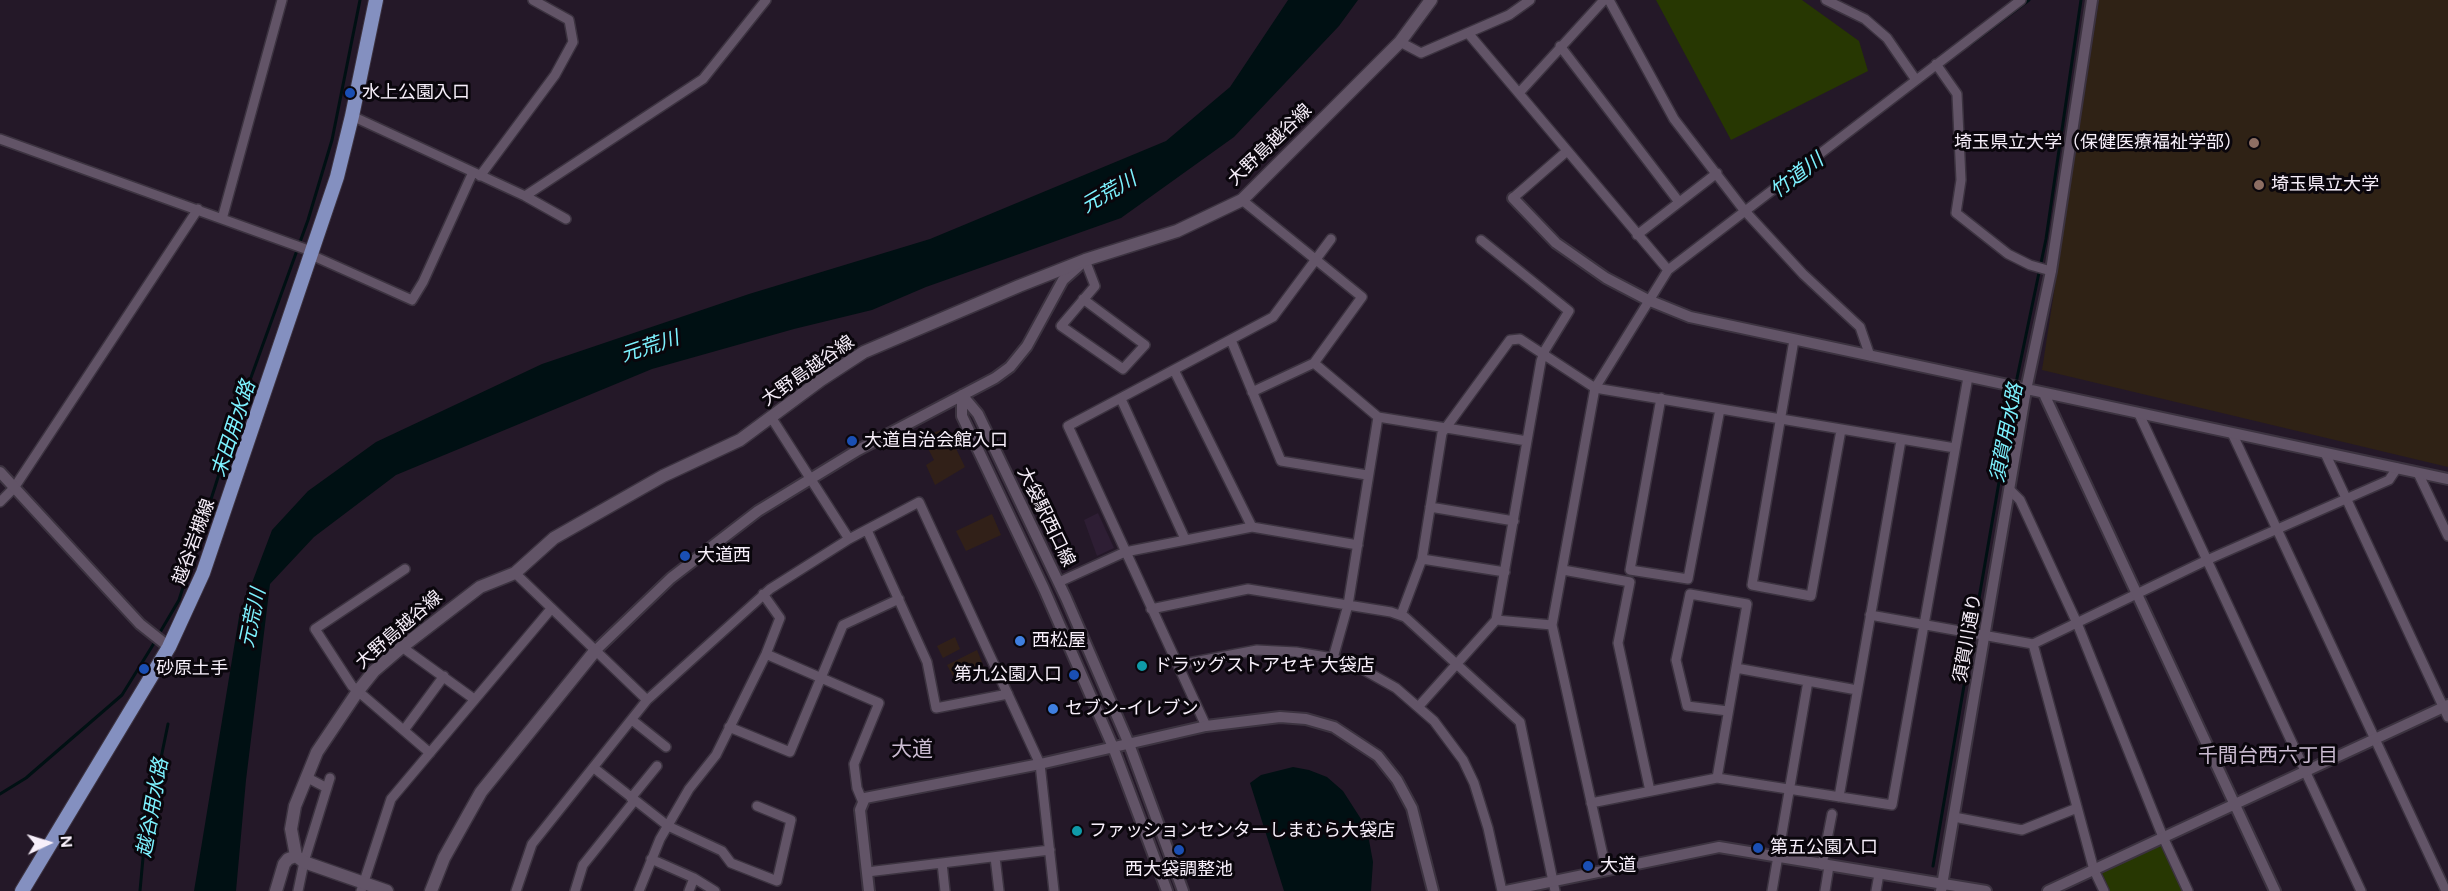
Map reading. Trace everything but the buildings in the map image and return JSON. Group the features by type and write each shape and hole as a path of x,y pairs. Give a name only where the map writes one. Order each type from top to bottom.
{"main road":[{"name":"越谷岩槻線","path":"22,891 161,641 203,573 303,249 337,177 376,0"},
{"name":"大野島越谷線","path":"300,859 291,829 295,806 317,752 374,671 480,586 515,573 554,538 663,476 740,440 821,380 864,352 947,315 1085,260 1177,231 1242,200 1400,42 1431,0"},
{"path":"431,891 444,858 481,792 595,651"},
{"path":"276,891 284,864 288,859 300,859 363,887 387,891"}],"street":[{"path":"222,219 282,0"},
{"path":"0,139 303,249 412,300 477,174 555,75 573,42 569,20 533,0"},
{"path":"1400,42 1421,53 1509,15 1530,0"},
{"path":"1519,93 1604,0"},
{"path":"1609,0 1674,119 1744,210 1803,274 1860,327 1870,356"},
{"path":"1826,0 1865,20 1887,38 1916,80"},
{"path":"1606,869 1552,625 1595,388 1668,270 2022,0"},
{"name":"須賀川通り","path":"1942,887 2011,492 2026,390 2051,271 2092,0"},
{"path":"525,196 703,79 760,2"},
{"path":"1468,33 1668,270"},
{"path":"1560,46 1679,202"},
{"path":"1936,64 1957,94 1961,180 1956,213 2007,254 2030,265 2051,271"},
{"path":"352,116 525,196 566,219"},
{"path":"1567,151 1513,198 1556,243 1606,278 1648,300 1690,317 2448,479"},
{"path":"1638,235 1717,173"},
{"path":"1242,200 1362,297 1314,363 1252,392"},
{"path":"0,502 14,488 198,209"},
{"path":"1206,726 1068,426 1273,317 1331,239"},
{"path":"1419,706 1496,620 1543,356 1569,311 1481,240"},
{"path":"595,651 671,578 713,543 809,478 1010,367 1027,346 1063,280 1085,260 1095,286 1083,299 1061,326 1124,369 1145,345 1083,299"},
{"path":"1401,615 1422,559 1444,428 1510,340 1520,339 1595,388 1955,448"},
{"path":"1231,340 1281,461 1367,475"},
{"path":"1794,340 1752,585 1811,596 1841,430"},
{"path":"1314,363 1378,417 1527,441"},
{"path":"1174,370 1252,527"},
{"path":"1592,803 1717,778 1892,806 1968,377"},
{"path":"2044,394 2275,891"},
{"name":"大袋駅西口線","path":"962,395 978,414 1059,582 1129,744 1183,891"},
{"name":"大袋駅西口線","path":"962,395 962,416 1044,589 1113,747 1167,891"},
{"path":"1661,398 1630,570 1688,579 1720,409"},
{"path":"1121,399 1185,539"},
{"path":"2139,414 2361,891"},
{"path":"771,417 849,539"},
{"path":"1333,658 1348,605 1378,417"},
{"path":"2232,433 2446,891"},
{"path":"1839,797 1900,440"},
{"path":"2048,891 2375,739 2446,710 2325,453"},
{"path":"1870,615 2033,644 2207,560 2389,480 2397,468"},
{"path":"0,472 161,641"},
{"path":"2418,473 2448,536"},
{"path":"2011,492 2020,500 2077,623 2163,837 2188,891"},
{"path":"516,891 532,844 647,700 763,594 849,539 919,501 1040,764 1054,891"},
{"path":"1430,507 1514,521"},
{"path":"1059,582 1125,552 1252,527 1358,545"},
{"path":"867,530 927,663 936,708 1008,694"},
{"path":"1422,559 1505,573"},
{"path":"405,569 315,630 358,691 430,753"},
{"path":"1563,570 1630,582 1618,643 1650,791"},
{"path":"515,573 647,700"},
{"path":"1151,609 1248,589 1401,615 1459,664 1520,722 1554,886"},
{"path":"639,891 651,859 689,789 716,755 766,654 780,618 763,594"},
{"path":"1717,778 1748,604 1690,594 1676,660 1687,706 1728,711"},
{"path":"729,727 790,752 843,625 899,599"},
{"path":"363,887 391,799 551,609"},
{"path":"1496,620 1552,625"},
{"path":"2033,644 2094,870 2104,891"},
{"path":"402,647 474,699"},
{"path":"1178,665 1257,650 1287,651 1333,658 1388,682 1419,706 1446,735 1469,771 1488,828 1502,891"},
{"path":"766,654 879,703 854,764 857,788 862,800 860,810 869,891"},
{"path":"1736,668 1857,690"},
{"path":"404,730 444,676"},
{"path":"1772,891 1808,681"},
{"path":"862,800 870,796 1040,764 1206,726 1270,718 1306,718 1334,727 1358,740 1378,756 1397,780 1412,808 1433,891"},
{"path":"632,720 666,747"},
{"path":"575,891 584,865 657,766"},
{"path":"594,768 669,826 722,851 731,863 777,881 790,820 757,806"},
{"path":"298,891 300,859 329,783 306,777"},
{"path":"1954,816 2022,830 2077,808"},
{"path":"1825,891 1832,814"},
{"path":"1506,891 1554,886 1606,869 1711,847 1879,874 1942,887 1986,891"},
{"path":"867,872 1050,850"},
{"path":"996,857 999,891"},
{"path":"651,859 694,878 716,891"},
{"path":"942,863 945,891"},
{"path":"1876,891 1879,874"},
{"path":"689,891 694,878"}],"shaded area":[{"name":"埼玉県立大学","path":"2099,0 2448,0 2448,467 2042,370"},
{"path":"946,428 965,467 935,485 926,465 934,460 922,437"},
{"path":"1098,513 1114,548 1097,556 1084,520"},
{"path":"992,514 1001,535 966,551 956,531"},
{"path":"955,637 960,649 943,658 937,646"},
{"path":"977,650 986,672 956,682 947,665"}],"green space":[{"path":"1656,0 1802,0 1859,41 1868,71 1731,140"},
{"path":"2162,845 2183,891 2110,891 2102,873"}],"water":[{"name":"元荒川","path":"1288,0 1358,0 1339,26 1234,137 1121,218 926,287 872,310 794,329 652,369 396,475 314,537 270,584 246,780 236,891 194,891 239,617 272,530 308,491 376,442 542,364 749,294 930,239 1166,141 1230,87"},
{"path":"1293,767 1327,777 1343,791 1361,819 1369,840 1373,862 1371,891 1284,891 1250,783 1261,775"}],"waterway":[{"name":"末田用水路","path":"159,634 179,600 241,405 308,220 332,140 360,0"},
{"name":"竹道川","path":"1971,44 2029,0"},
{"name":"須賀用水路","path":"2016,383 2046,239 2081,0"},
{"name":"須賀用水路","path":"1933,866 2015,389"},
{"name":"末田用水路","path":"0,794 26,778 122,695 156,640"},
{"name":"越谷用水路","path":"140,891 145,836 168,724"}],"place":[{"name":"水上公園入口","path":"350,93"},
{"name":"埼玉県立大学（保健医療福祉学部）","path":"2254,143"},
{"name":"埼玉県立大学","path":"2259,185"},
{"name":"大道自治会館入口","path":"852,441"},
{"name":"大道西","path":"685,556"},
{"name":"西松屋","path":"1020,641"},
{"name":"ドラッグストアセキ 大袋店","path":"1142,666"},
{"name":"砂原土手","path":"144,669"},
{"name":"第九公園入口","path":"1074,675"},
{"name":"セブン-イレブン","path":"1053,709"},
{"name":"ファッションセンターしまむら大袋店","path":"1077,831"},
{"name":"第五公園入口","path":"1758,848"},
{"name":"西大袋調整池","path":"1179,850"},
{"name":"大道","path":"1588,866"}],"district":[{"name":"大道","path":"912,750"},
{"name":"千間台西六丁目","path":"2268,756"}]}
